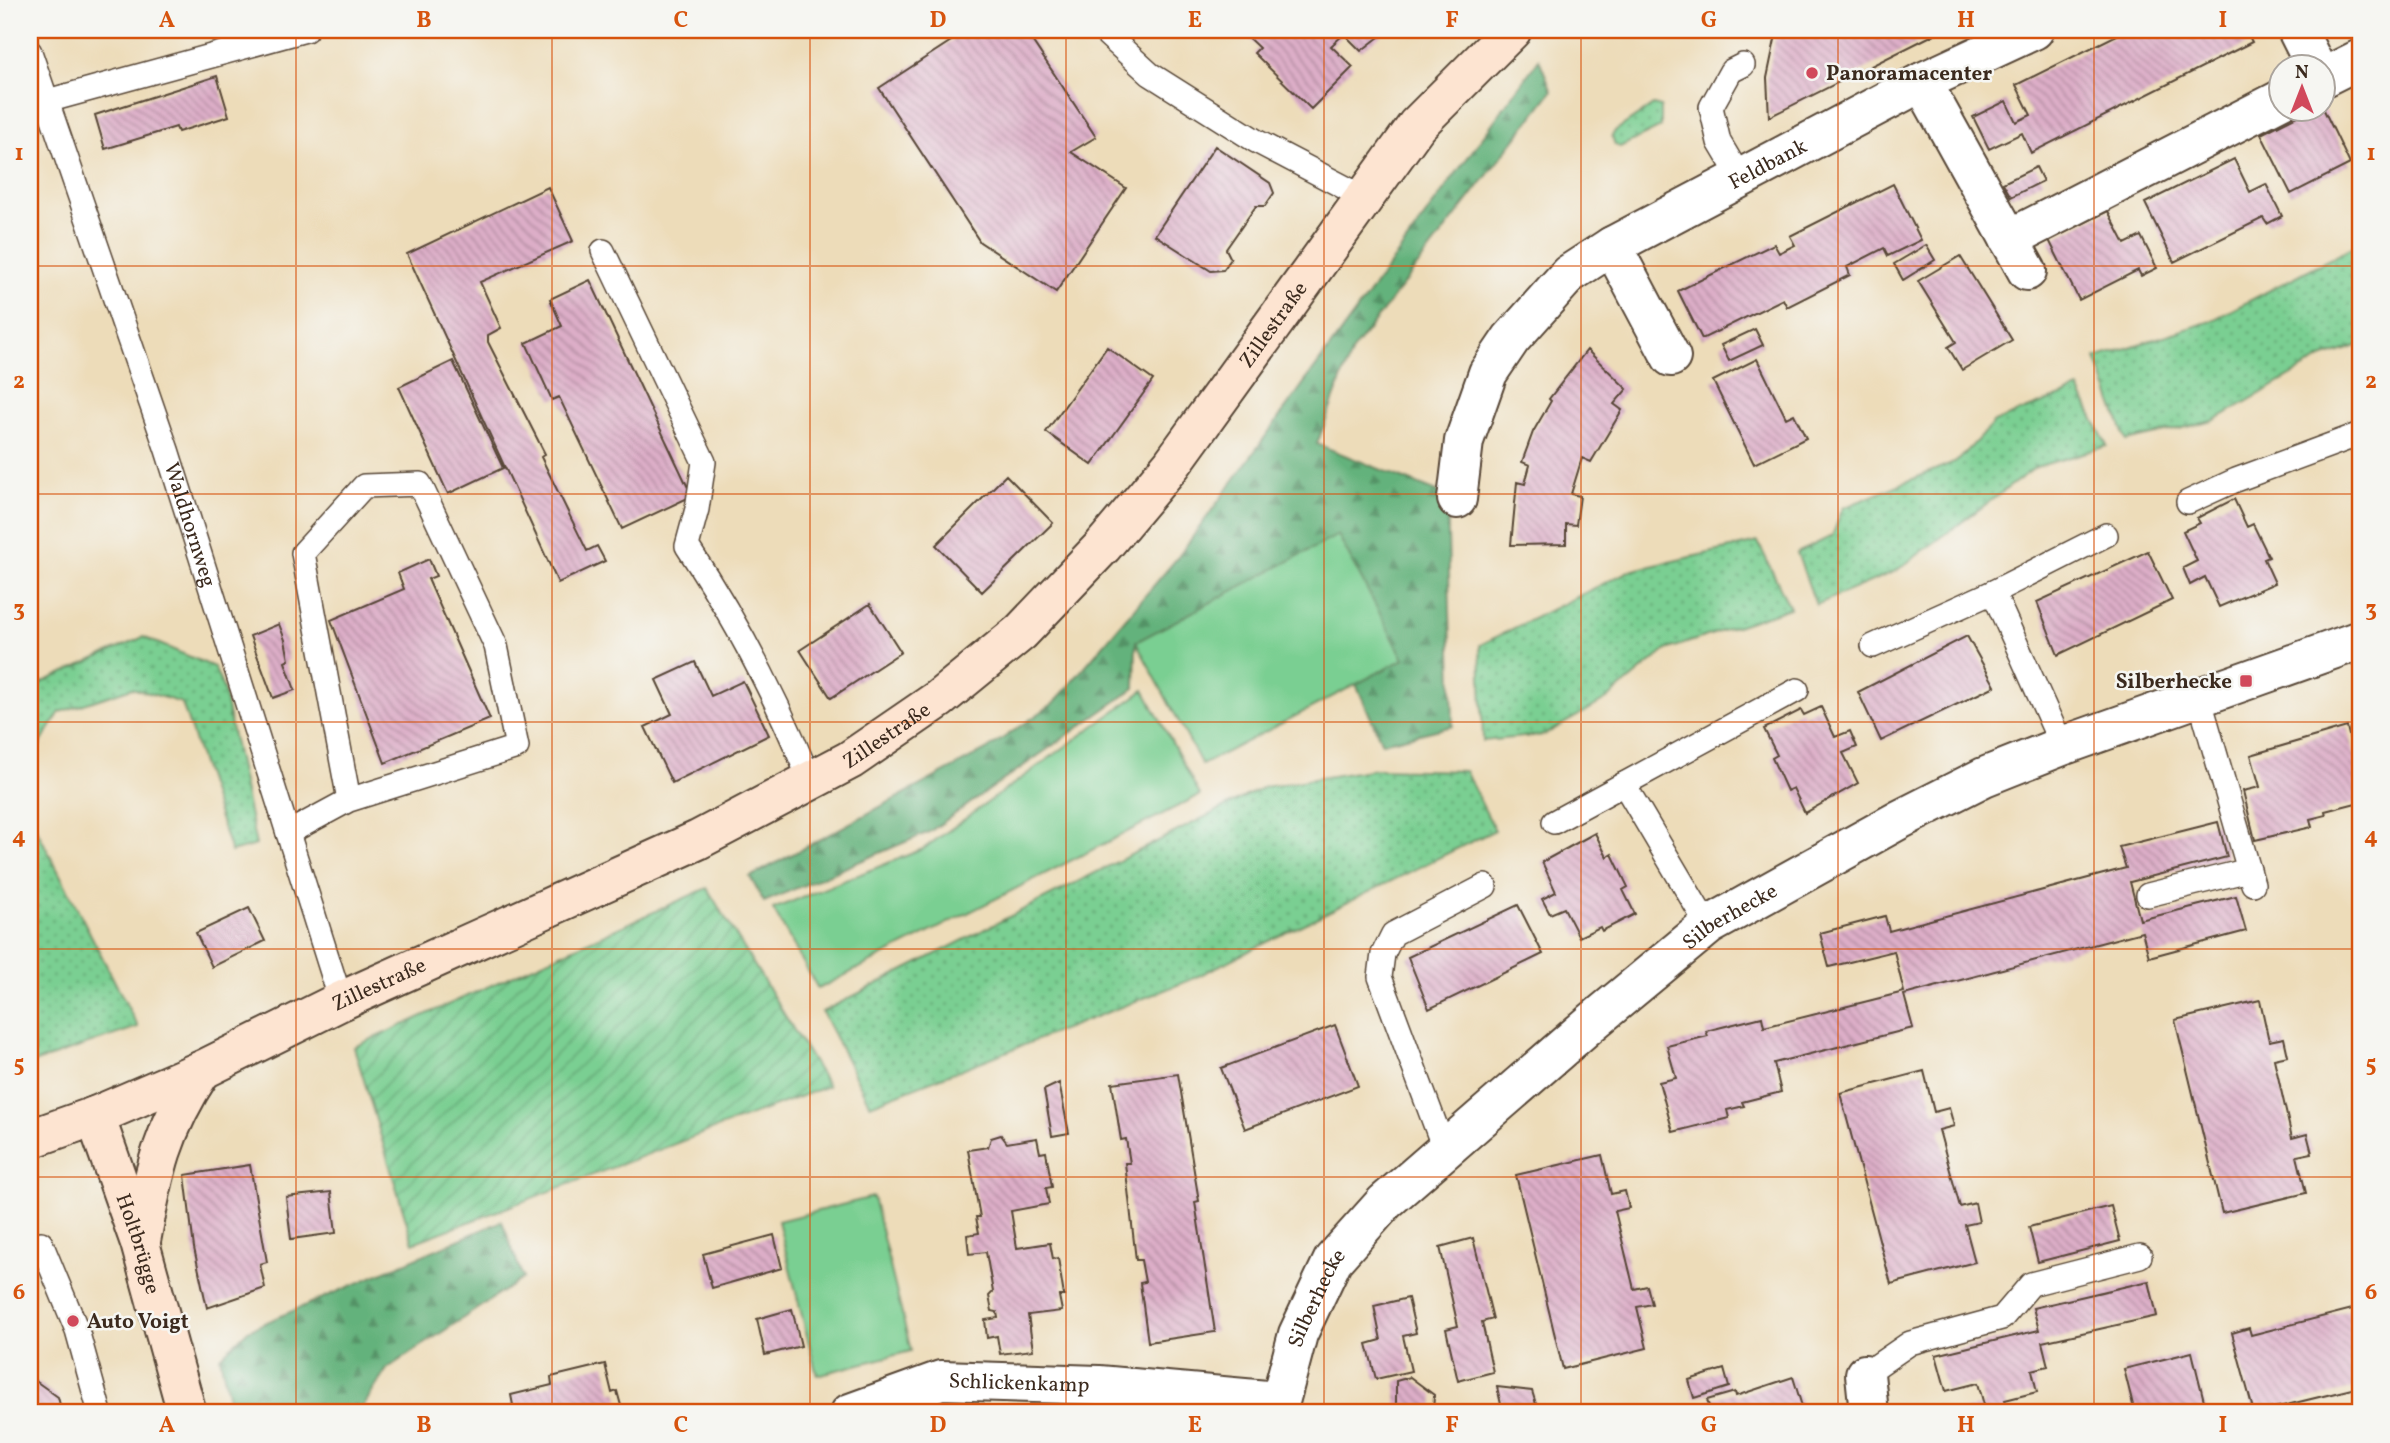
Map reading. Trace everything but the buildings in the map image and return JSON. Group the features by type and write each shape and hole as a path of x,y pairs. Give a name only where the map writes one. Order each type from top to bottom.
{"main road":[{"name":"Zillestraße","path":"30,1139 95,1116 202,1070 341,1001 698,839 850,760 939,699 1021,632 1103,546 1172,464 1417,125 1512,30"},
{"path":"140,1243 156,1162 178,1106 202,1070"},
{"name":"Holtbrügge","path":"95,1116 140,1243 187,1413"}],"street":[{"name":"Feldbank","path":"1457,499 1464,441 1488,373 1511,339 1569,274 1612,246 1922,82 2034,30"},
{"path":"2297,30 2308,52"},
{"path":"2338,70 2360,59"},
{"path":"1922,82 2018,255 2268,107"},
{"path":"1612,246 1671,357"},
{"name":"Silberhecke","path":"1278,1407 1298,1334 1333,1260 1385,1202 1708,926 1899,820 1984,777 2062,746 2360,640"},
{"path":"1865,1374 1869,1413"},
{"name":"Schlickenkamp","path":"850,1413 941,1380 1099,1385 1278,1407"}],"lane":[{"path":"47,101 306,30"},
{"path":"1102,30 1150,75 1256,141 1365,198"},
{"name":"Waldhornweg","path":"30,52 167,450 341,1001"},
{"path":"1741,179 1718,142 1711,107 1731,71 1743,65"},
{"path":"603,251 704,462 697,509 687,546 723,600 751,650 810,781"},
{"path":"2188,502 2236,480 2360,434"},
{"path":"288,833 349,800 517,747 496,646 420,484 364,486 303,553 349,800"},
{"path":"1874,646 1993,592 2106,535"},
{"path":"1993,592 2062,746"},
{"path":"1553,822 1797,690"},
{"path":"2148,895 2251,877 2199,697"},
{"path":"1624,784 1708,926"},
{"path":"1444,1151 1380,977 1383,954 1393,934 1485,886"},
{"path":"30,1245 41,1243 78,1331 100,1413"},
{"path":"1865,1374 1910,1343 2002,1318 2031,1284 2140,1256"}],"green space":[{"path":"1539,59 1552,91 1352,351 1317,444 1447,496 1453,726 1382,743 1356,684 1403,659 1136,641 1135,688 929,832 764,902 750,877 986,750 1054,703 1178,557"},
{"path":"1653,105 1661,107 1661,127 1620,147 1615,145 1612,136 1615,131"},
{"path":"2360,243 2360,345 2322,358 2213,421 2126,441 2096,358 2211,321"},
{"path":"2079,389 2107,446 2036,467 1896,571 1816,605 1797,553 1832,536 1843,508 1959,460 1994,422"},
{"path":"1338,535 1404,659 1202,765 1136,642"},
{"path":"1758,542 1790,608 1666,650 1607,699 1544,735 1483,741 1480,645 1629,571"},
{"path":"143,637 214,667 223,688 256,845 231,852 182,703 132,688 60,712 30,761 30,688"},
{"path":"1144,690 1200,795 818,989 773,909 923,849"},
{"path":"1375,769 1465,771 1495,830 1190,980 870,1105 822,1012 1264,787"},
{"path":"30,771 34,824 138,1027 30,1064 30,1055 35,1053 30,1038"},
{"path":"707,888 828,1086 413,1243 354,1047"},
{"path":"873,1197 911,1351 817,1375 778,1221"},
{"path":"502,1221 523,1278 387,1369 359,1413 232,1413 220,1357 248,1330"}],"place":[{"name":"Panoramacenter","path":"1812,73"},
{"name":"Silberhecke","path":"2246,681"},
{"name":"Auto Voigt","path":"73,1321"}]}
